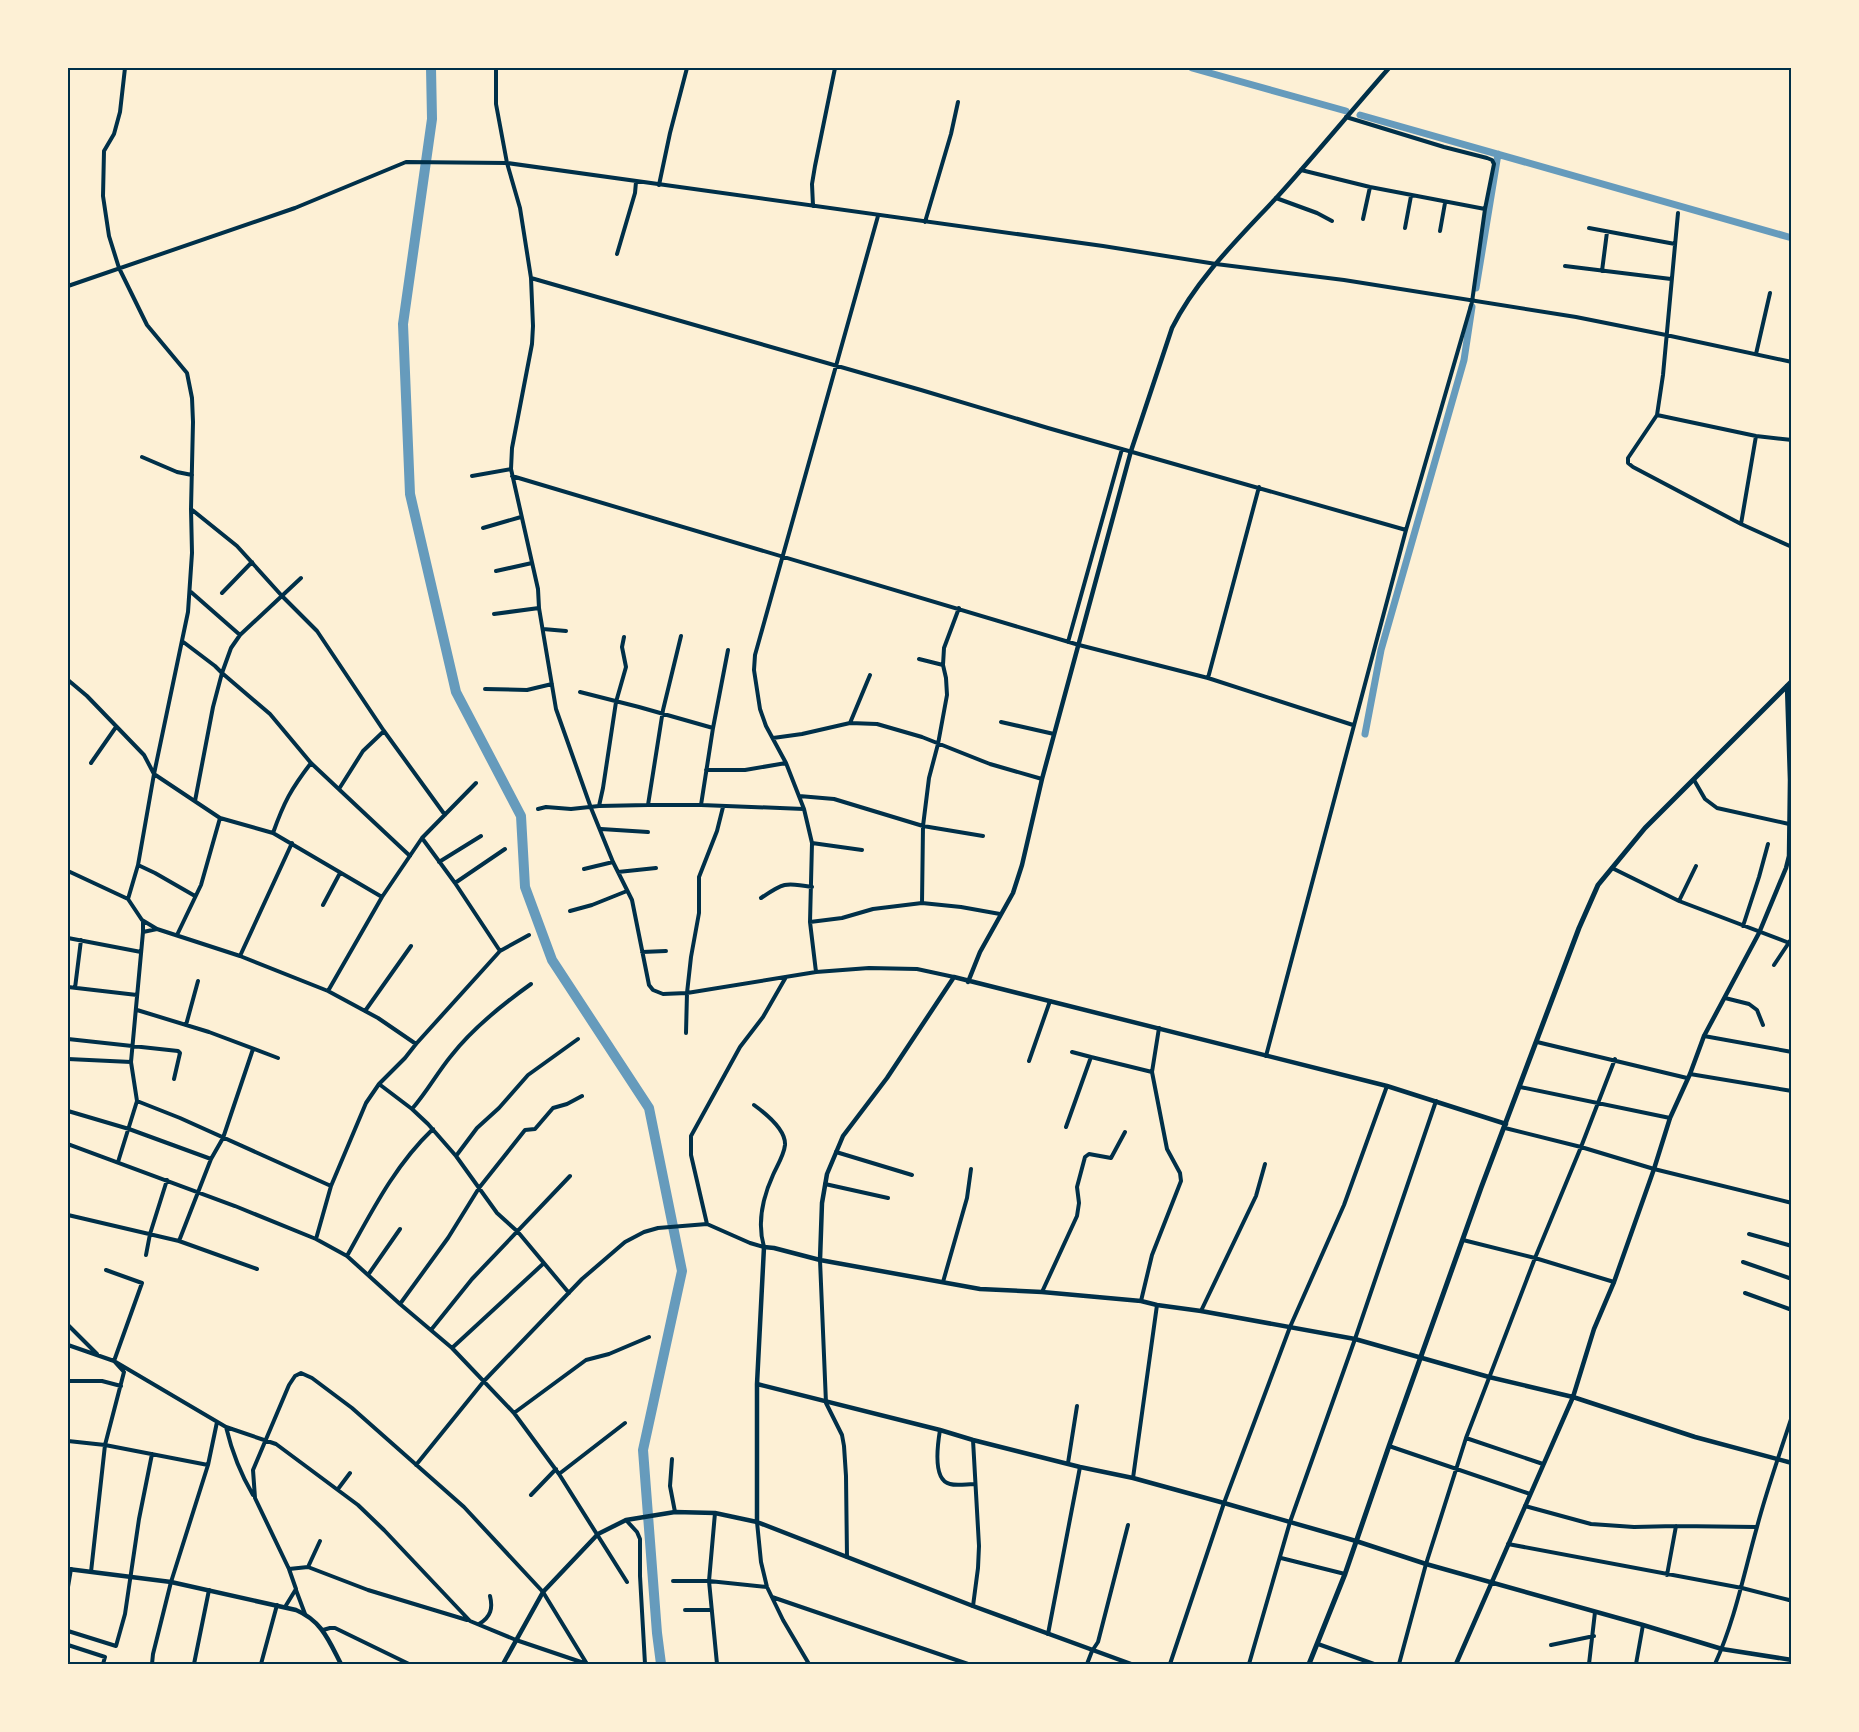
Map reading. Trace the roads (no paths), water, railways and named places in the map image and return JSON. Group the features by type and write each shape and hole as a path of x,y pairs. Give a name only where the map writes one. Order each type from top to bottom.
{"main road":[{"path":"1309,1665 1346,1574 1389,1446 1505,1126 1579,928 1598,885 1645,828 1791,681"}],"street":[{"path":"125,68 120,112 114,134 104,151 104,210 109,236 119,268 147,325 187,373 192,398 190,592 138,865 128,899"},
{"path":"496,68 496,104 507,163 520,208 531,278 533,308 532,344 512,448 512,476 538,589 539,608 556,709 591,808 636,915 649,985 653,990 663,994 687,993 816,972 869,968 917,969 1387,1086 1505,1126 1654,1169 1791,1203"},
{"path":"659,185 687,68"},
{"path":"813,206 812,184 835,68"},
{"path":"968,982 980,952 1013,893 1131,451 1173,328 1182,309 1216,264 1389,68"},
{"path":"925,222 958,102"},
{"path":"1266,1056 1406,530 1472,302 1493,166 1491,159 1346,117"},
{"path":"68,286 295,208 406,162 507,163 1103,246 1216,264 1344,280 1576,317 1791,362"},
{"path":"1301,170 1370,188 1485,209"},
{"path":"617,254 635,193 636,182"},
{"path":"1363,219 1370,188"},
{"path":"1405,228 1411,196"},
{"path":"1276,198 1332,221"},
{"path":"1440,231 1445,203"},
{"path":"1678,213 1664,375 1657,415 1628,458 1628,463 1741,524 1791,547"},
{"path":"816,972 810,922 812,843 799,796 760,709 754,670 755,655 879,216"},
{"path":"1589,228 1676,244"},
{"path":"1602,271 1607,232"},
{"path":"1565,266 1671,279"},
{"path":"531,278 1048,429 1122,448 1406,530"},
{"path":"1756,354 1770,293"},
{"path":"1657,415 1756,436 1791,440"},
{"path":"1741,524 1756,436"},
{"path":"1068,642 1122,448"},
{"path":"141,457 177,472 192,475"},
{"path":"472,476 511,469"},
{"path":"512,476 1068,642 1208,678 1353,725"},
{"path":"1208,678 1259,487"},
{"path":"190,508 237,546 317,631 384,731 445,815"},
{"path":"483,528 521,517"},
{"path":"222,593 252,562"},
{"path":"496,571 532,563"},
{"path":"195,801 213,707 231,648 240,635 301,578"},
{"path":"190,592 240,635"},
{"path":"494,614 539,608"},
{"path":"922,903 923,826 929,778 938,744 948,686 943,665 944,648 959,608"},
{"path":"543,629 566,632"},
{"path":"648,805 663,710 681,636"},
{"path":"598,806 603,788 616,702 626,667 622,647 624,637"},
{"path":"182,641 215,666 270,714 311,763 410,856"},
{"path":"701,806 712,729 728,650"},
{"path":"919,659 943,665"},
{"path":"850,723 870,675"},
{"path":"68,680 87,696 144,755 154,774 220,818 273,833 382,897"},
{"path":"485,689 527,690 552,684"},
{"path":"1456,1665 1490,1582 1573,1397 1594,1329 1614,1282 1670,1118 1704,1036 1759,933 1790,857 1791,780 1786,686"},
{"path":"580,692 663,713 712,729"},
{"path":"1001,722 1054,734"},
{"path":"773,738 850,723 877,724 922,737 990,764 1042,779"},
{"path":"91,763 116,727"},
{"path":"339,789 363,751 384,731"},
{"path":"273,833 282,806 311,763"},
{"path":"706,770 745,770 786,763"},
{"path":"1694,780 1705,799 1717,808 1789,824"},
{"path":"328,991 382,897 422,838 476,783"},
{"path":"799,796 834,799 923,826 983,836"},
{"path":"538,809 648,805 804,809"},
{"path":"686,1033 687,993 699,913 699,877 717,831 723,807"},
{"path":"177,935 203,877 220,818"},
{"path":"601,829 648,832"},
{"path":"439,862 481,836"},
{"path":"422,838 500,951"},
{"path":"240,956 292,843"},
{"path":"812,843 862,850"},
{"path":"1743,926 1760,877 1768,844"},
{"path":"454,883 505,849"},
{"path":"584,869 613,862"},
{"path":"138,865 195,896"},
{"path":"1679,901 1696,866"},
{"path":"618,872 656,868"},
{"path":"1611,868 1679,901 1790,944"},
{"path":"68,870 128,899 142,920 157,929 240,956 328,991 365,1011 416,1044"},
{"path":"323,905 340,873"},
{"path":"761,898 787,884 812,887"},
{"path":"570,911 627,891"},
{"path":"810,922 842,918 873,909 922,903 1000,914"},
{"path":"118,1162 137,1101 131,1062 137,1010 142,920"},
{"path":"143,932 157,929"},
{"path":"316,1239 331,1185 366,1103 379,1084 500,951 529,935"},
{"path":"68,938 141,952"},
{"path":"1774,964 1790,944 1791,938"},
{"path":"75,988 81,940"},
{"path":"365,1011 411,946"},
{"path":"642,952 666,951"},
{"path":"705,1224 691,1155 691,1136 740,1047 763,1017 786,977"},
{"path":"847,1557 844,1446 842,1435 826,1402 820,1260 825,1184 843,1136 887,1078 954,977"},
{"path":"186,1025 198,981"},
{"path":"412,1109 426,1094 451,1055 505,1002 531,984"},
{"path":"68,987 137,995"},
{"path":"1725,998 1749,1005 1757,1010 1763,1025"},
{"path":"1029,1061 1050,1001"},
{"path":"137,1010 278,1058"},
{"path":"1141,1301 1152,1255 1180,1181 1179,1173 1167,1149 1152,1072 1159,1028"},
{"path":"1704,1036 1791,1052"},
{"path":"68,1039 173,1050 180,1053 174,1079"},
{"path":"456,1156 477,1128 499,1108 528,1075 578,1039"},
{"path":"1537,1042 1689,1076 1791,1091"},
{"path":"179,1241 211,1159 222,1138 253,1049"},
{"path":"1072,1052 1152,1072"},
{"path":"1066,1127 1091,1057"},
{"path":"68,1059 131,1062"},
{"path":"1399,1665 1426,1564 1466,1438 1534,1258 1615,1059"},
{"path":"379,1084 412,1109 433,1129 456,1156 497,1213 518,1232 569,1293"},
{"path":"1170,1665 1224,1503 1290,1327 1344,1205 1387,1086"},
{"path":"1520,1087 1670,1118"},
{"path":"400,1305 448,1238 479,1188 525,1130 536,1129 553,1108 582,1096"},
{"path":"137,1101 331,1185"},
{"path":"1249,1665 1290,1522 1436,1101"},
{"path":"754,1106 776,1126 785,1142 780,1161 766,1191 761,1223 764,1247 757,1384 757,1522 761,1562 767,1587 809,1665"},
{"path":"68,1111 129,1129 211,1159"},
{"path":"347,1256 389,1180 415,1146 433,1129"},
{"path":"1042,1292 1077,1216 1079,1203 1077,1187 1085,1157 1089,1154 1111,1158 1125,1132"},
{"path":"68,1144 316,1239 347,1256 400,1305 452,1348 514,1413 556,1469 627,1582"},
{"path":"836,1151 912,1175"},
{"path":"1201,1311 1256,1196 1265,1164"},
{"path":"943,1282 967,1198 971,1169"},
{"path":"431,1330 472,1279 570,1176"},
{"path":"146,1256 150,1234 167,1180"},
{"path":"825,1184 888,1198"},
{"path":"68,1215 179,1241 257,1269"},
{"path":"416,1465 484,1381 582,1279 625,1242 658,1228 705,1224 764,1247 820,1260 980,1289 1141,1301 1355,1339 1488,1377 1573,1397 1695,1437 1791,1462"},
{"path":"368,1275 400,1229"},
{"path":"1749,1234 1791,1246"},
{"path":"1463,1240 1614,1282"},
{"path":"1743,1262 1791,1279"},
{"path":"452,1348 544,1263"},
{"path":"106,1270 142,1283 114,1361"},
{"path":"1744,1293 1791,1310"},
{"path":"1133,1478 1157,1305"},
{"path":"68,1325 98,1355"},
{"path":"514,1413 586,1360 609,1354 649,1337"},
{"path":"68,1345 114,1361 226,1427 267,1440 283,1448 358,1505 470,1621"},
{"path":"91,1572 105,1445 124,1372 114,1361"},
{"path":"255,1498 253,1470 289,1385 295,1376 301,1373 312,1378 352,1408 464,1507 543,1592 587,1664"},
{"path":"68,1381 102,1381 121,1386"},
{"path":"757,1384 1080,1467 1133,1478 1356,1541 1426,1564 1643,1624 1722,1649 1791,1660"},
{"path":"1068,1463 1077,1406"},
{"path":"1715,1665 1742,1588 1757,1527 1791,1416"},
{"path":"152,1665 171,1582 208,1465 217,1422"},
{"path":"559,1474 625,1423"},
{"path":"226,1427 232,1453 289,1569 305,1614"},
{"path":"940,1430 937,1458 943,1480 948,1484 974,1484"},
{"path":"1466,1438 1543,1464"},
{"path":"973,1440 979,1546 973,1606"},
{"path":"68,1441 105,1445 208,1465"},
{"path":"1389,1446 1530,1494"},
{"path":"68,1631 116,1646 125,1614 139,1519 152,1454"},
{"path":"672,1459 670,1486 674,1512"},
{"path":"1048,1634 1080,1467"},
{"path":"531,1495 556,1469"},
{"path":"338,1489 350,1473"},
{"path":"1525,1506 1591,1524 1634,1527 1757,1527"},
{"path":"503,1665 543,1592 598,1534 626,1520 674,1512 715,1513 757,1522 1131,1665"},
{"path":"715,1513 709,1581 717,1665"},
{"path":"626,1520 638,1533 640,1539 645,1665"},
{"path":"1087,1665 1098,1642 1128,1525"},
{"path":"1667,1575 1676,1526"},
{"path":"308,1567 320,1541"},
{"path":"1508,1544 1742,1588 1789,1600"},
{"path":"1281,1558 1346,1574"},
{"path":"289,1569 308,1567 368,1590 479,1624 516,1640 587,1664"},
{"path":"68,1587 69,1569 171,1582 285,1607 305,1614 323,1630 341,1665"},
{"path":"673,1581 709,1581 767,1587"},
{"path":"285,1607 296,1589"},
{"path":"194,1665 209,1590"},
{"path":"479,1624 489,1615 492,1605 490,1596"},
{"path":"772,1597 968,1665"},
{"path":"261,1665 277,1605"},
{"path":"685,1610 712,1610"},
{"path":"1589,1665 1595,1612"},
{"path":"1636,1665 1643,1624"},
{"path":"323,1630 335,1628 409,1665"},
{"path":"1551,1645 1594,1636"},
{"path":"1318,1644 1374,1665"},
{"path":"68,1645 105,1657 103,1665"}],"waterway":[{"path":"431,68 432,119 403,324 410,494 456,692 521,816 525,887 552,960 649,1108 682,1271 643,1450 661,1664"},
{"path":"1192,68 1346,111"},
{"path":"1360,115 1792,238"},
{"path":"1476,288 1498,154"},
{"path":"1365,734 1381,650 1464,360 1472,307"}]}
